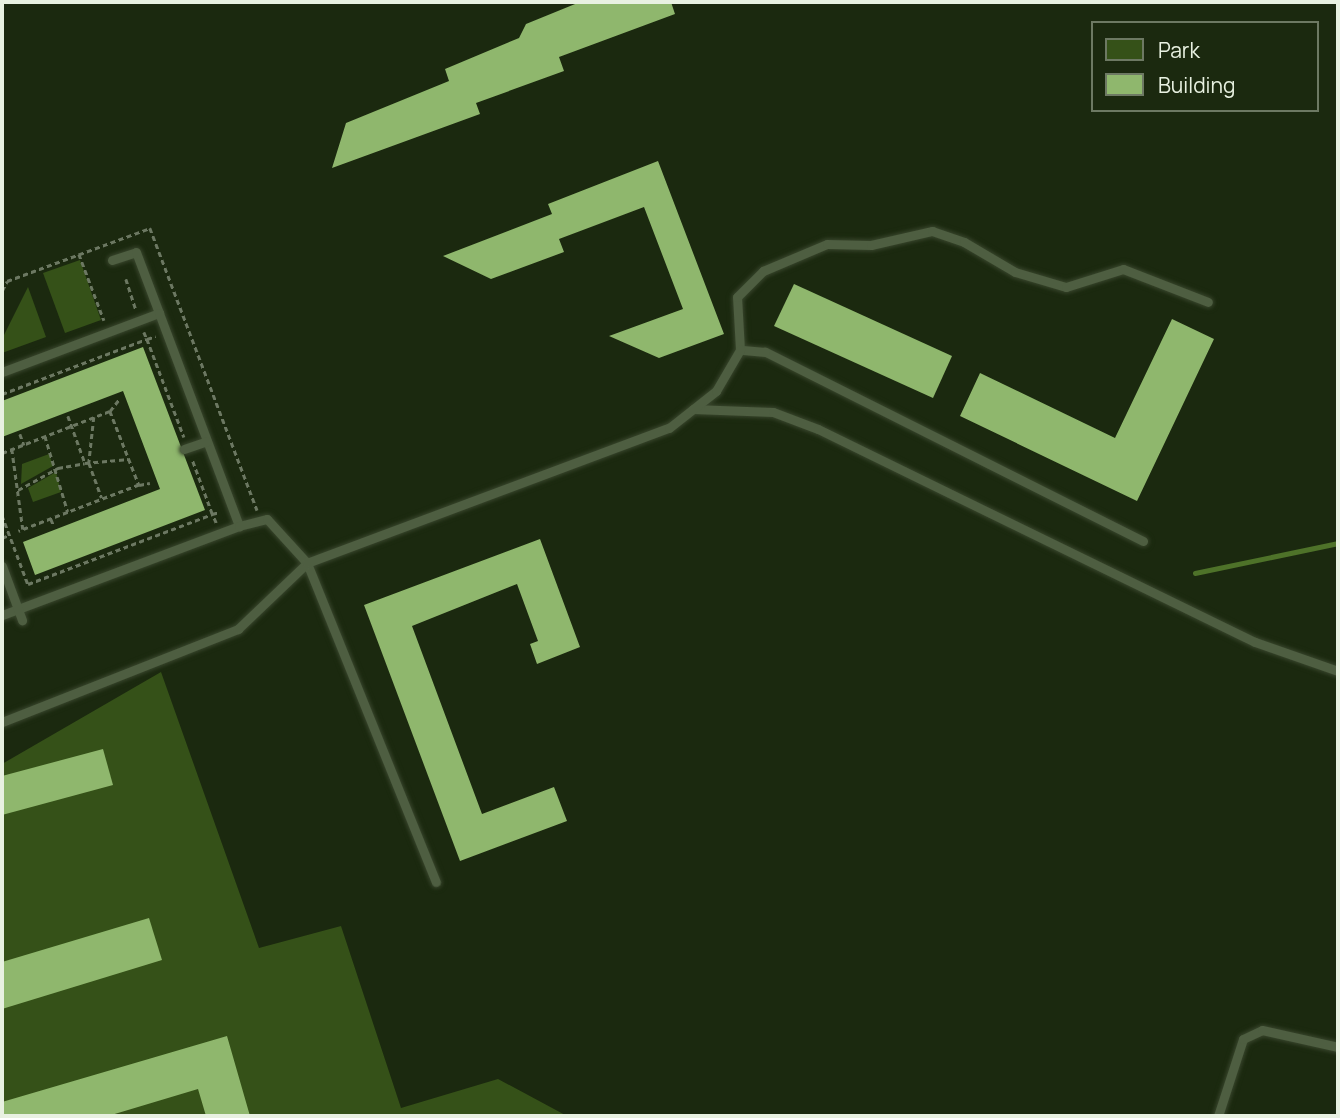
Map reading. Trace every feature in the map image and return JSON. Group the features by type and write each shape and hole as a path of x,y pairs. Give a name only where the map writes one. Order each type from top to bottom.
{"lane":[{"path":"2,722 238,629 307,562 669,428 716,391 740,350 737,298 763,271 827,244 871,245 932,231 964,242 1015,272 1066,287 1123,269 1208,302"},
{"path":"112,260 136,252 239,526"},
{"path":"2,372 159,313"},
{"path":"740,350 765,352 1143,541"},
{"path":"693,409 773,412 818,429 1231,632 1338,671"},
{"path":"186,449 207,441"},
{"path":"2,615 239,526 267,519 307,562 436,882"},
{"path":"2,566 22,620"},
{"path":"1218,1116 1243,1039 1262,1030 1338,1046"}],"path":[{"path":"79,254 108,332"},
{"path":"126,279 140,320"},
{"path":"2,394 147,340 220,533"},
{"path":"2,453 110,411 120,398"},
{"path":"110,411 139,485"},
{"path":"68,416 103,499"},
{"path":"87,463 94,417"},
{"path":"20,434 24,445"},
{"path":"45,436 58,468 68,512"},
{"path":"12,449 23,529"},
{"path":"17,491 58,468 129,458"},
{"path":"19,531 150,483"},
{"path":"2,515 28,584 231,507"},
{"path":"51,519 54,526"},
{"path":"2,538 9,535"},
{"path":"9,552 15,550"}],"green space":[{"path":"80,260 101,320 65,333 43,273"},
{"path":"28,287 46,337 2,353 2,339"},
{"path":"49,454 53,466 21,484 22,464"},
{"path":"56,472 61,492 33,502 28,488"},
{"path":"161,672 259,948 341,926 401,1108 498,1079 567,1116 2,1116 2,764"}],"building":[{"path":"580,2 671,2 675,14 559,57 564,71 476,103 480,114 332,168 346,123 449,81 445,69 519,38 526,24"},
{"path":"658,161 724,334 659,358 609,336 683,309 644,207 559,239 564,252 491,279 443,256 552,214 548,204"},
{"path":"794,284 952,356 933,398 774,326"},
{"path":"1172,319 1214,339 1137,501 960,416 980,373 1115,438"},
{"path":"143,347 205,510 35,575 23,542 160,489 123,391 2,437 2,401"},
{"path":"540,539 580,647 537,664 530,644 538,641 517,584 412,626 482,814 554,787 567,821 460,861 364,605"},
{"path":"103,749 113,785 2,815 2,776"},
{"path":"149,918 162,960 2,1009 2,962"},
{"path":"227,1036 250,1116 206,1116 198,1089 108,1116 2,1116 2,1102"}],"waterway":[{"path":"1195,573 1338,543"}]}
